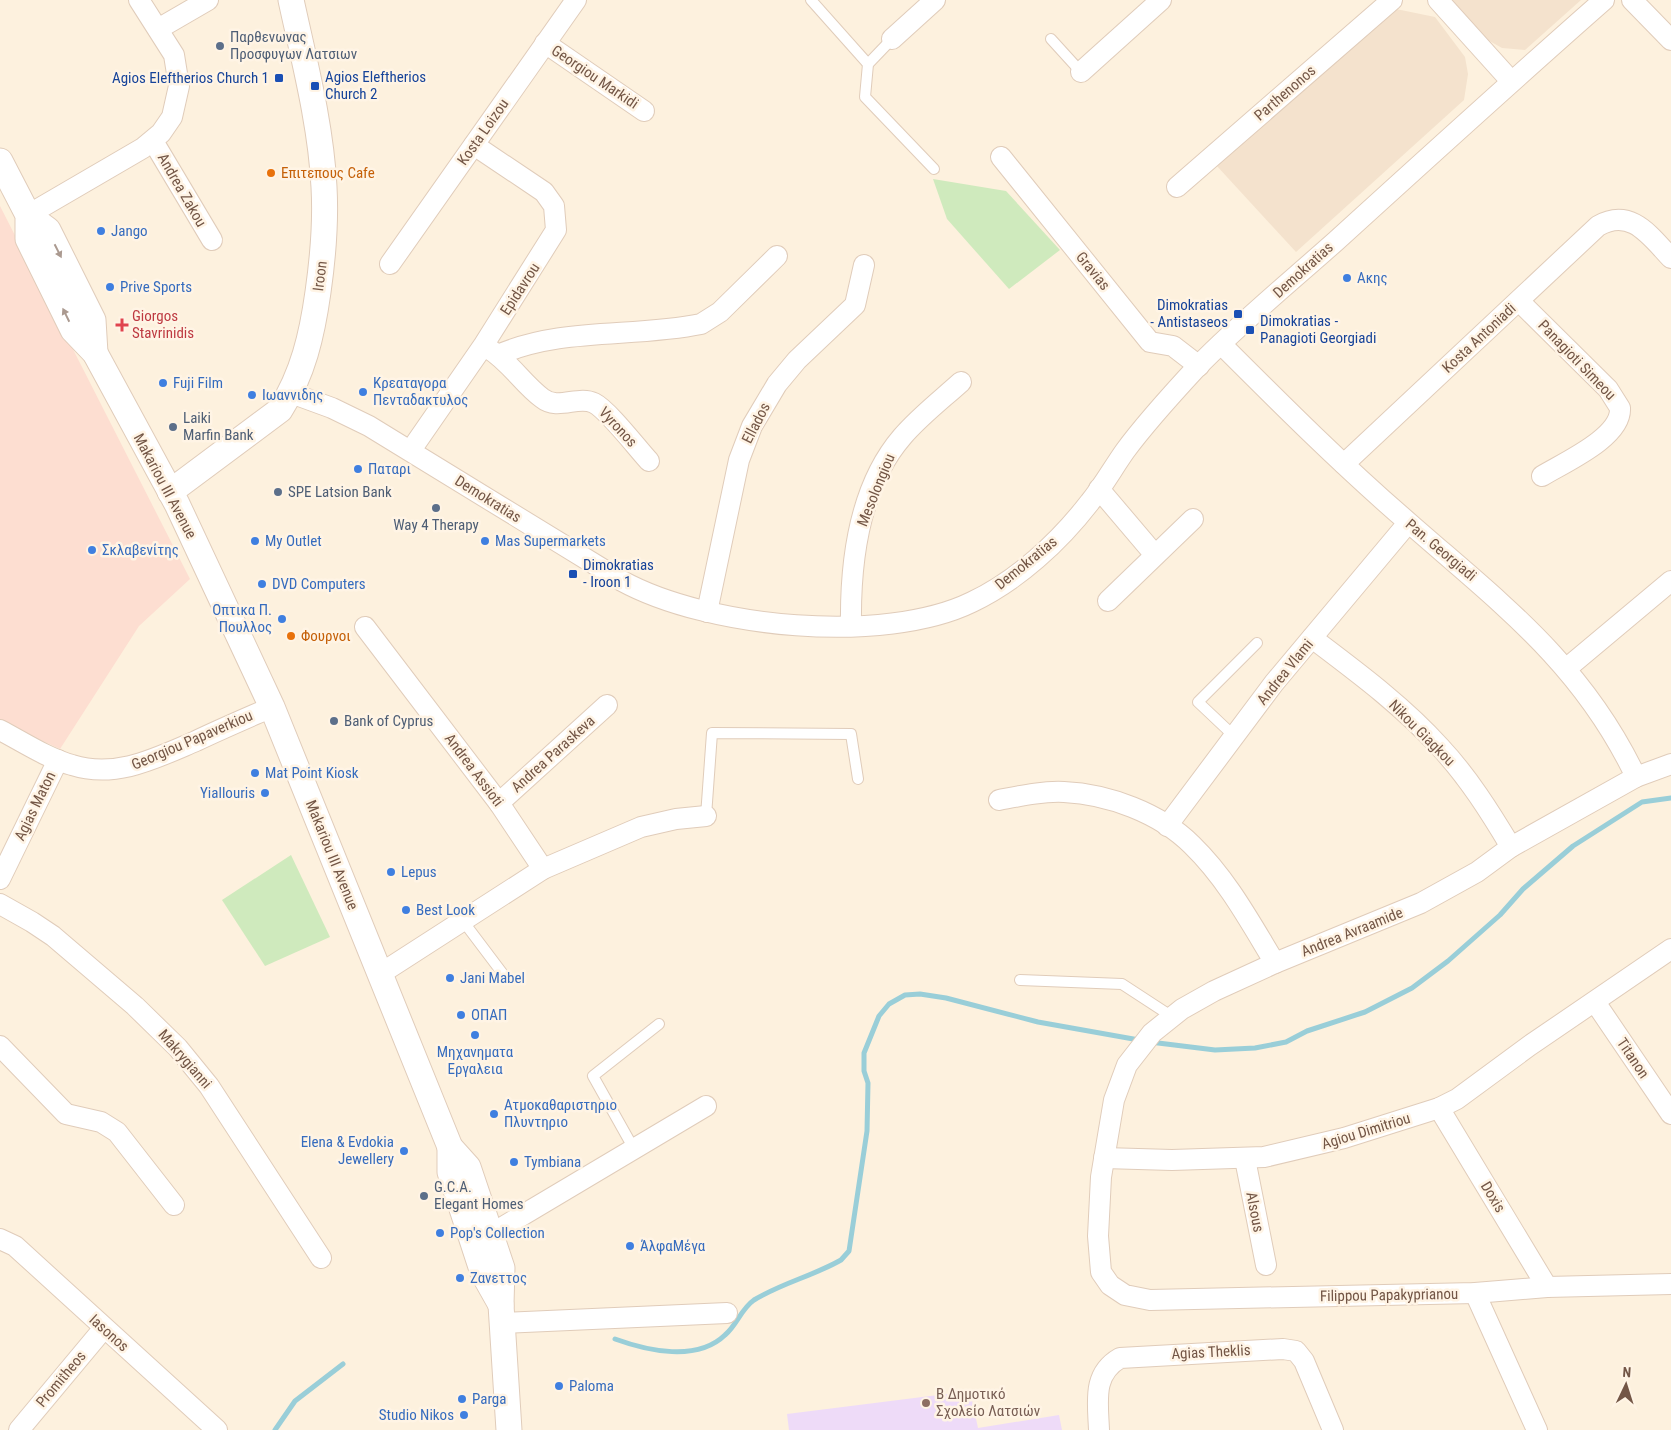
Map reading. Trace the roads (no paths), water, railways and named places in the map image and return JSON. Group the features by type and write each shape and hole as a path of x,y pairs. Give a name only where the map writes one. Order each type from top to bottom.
{"street":[{"path":"28,215 133,155 153,141 172,117 179,86 174,55 139,0"},
{"path":"158,29 208,0"},
{"name":"Iroon","path":"170,492 280,410 291,393 310,342 325,215 320,151 291,0"},
{"name":"Kosta Loizou","path":"390,264 576,0"},
{"path":"892,39 936,0"},
{"path":"1081,72 1161,0"},
{"name":"Parthenonos","path":"1177,187 1392,0"},
{"path":"1438,0 1511,81"},
{"name":"Demokratias","path":"291,393 351,417 410,450 630,586 659,599 707,612 769,622 851,626 894,624 938,616 985,595 1041,554 1077,518 1136,437 1221,344 1511,81 1604,0"},
{"path":"1632,0 1671,40"},
{"name":"Georgiou Markidi","path":"545,43 644,111"},
{"name":"Andrea Zakou","path":"153,141 212,240"},
{"name":"Epidavrou","path":"410,450 491,350 556,230 557,218 551,201 540,188 474,145"},
{"name":"Gravias","path":"1001,157 1150,342 1173,346 1199,366"},
{"name":"Makariou III Avenue","path":"0,161 28,215 28,239 73,330 95,353 170,492 272,706 450,1147 468,1167 502,1268 502,1314 508,1430"},
{"name":"Kosta Antoniadi","path":"1344,464 1593,230 1603,223 1617,219 1638,226 1671,258"},
{"path":"491,350 552,338 700,324 720,312 778,256"},
{"name":"Ellados","path":"707,612 739,460 752,426 777,384 797,360 855,305 864,265"},
{"name":"Panagioti Simeou","path":"1519,301 1614,395 1620,408 1617,424 1607,436 1542,476"},
{"name":"Pan. Georgiadi","path":"1221,344 1344,464 1408,523 1503,605 1567,668 1613,732 1636,776"},
{"name":"Vyronos","path":"491,350 543,399 559,404 587,401 600,407 649,461"},
{"name":"Mesolongiou","path":"851,626 851,589 857,538 870,497 886,460 911,428 961,382"},
{"path":"1099,489 1155,555"},
{"path":"1108,601 1193,519"},
{"name":"Andrea Vlami","path":"1167,826 1234,736 1312,638 1408,523"},
{"path":"1567,668 1671,582"},
{"name":"Andrea Assioti","path":"365,626 499,803 543,869"},
{"name":"Nikou Giagkou","path":"1312,638 1398,706 1441,748 1467,779 1511,847"},
{"name":"Andrea Paraskeva","path":"499,803 607,705"},
{"name":"Georgiou Papaverkiou","path":"0,730 73,766 102,770 132,767 272,706"},
{"name":"Agias Maton","path":"0,879 58,760"},
{"name":"Andrea Avraamide","path":"1104,1158 1114,1100 1122,1076 1134,1054 1152,1033 1171,1016 1214,992 1275,963 1421,903 1477,872 1511,847 1636,776 1671,764"},
{"path":"999,800 1049,792 1078,794 1124,805 1167,826 1191,844 1216,871 1275,963"},
{"path":"380,974 543,869 641,828 676,819 706,816"},
{"name":"Makrygianni","path":"0,904 53,936 135,1006 178,1048 209,1086 321,1258"},
{"name":"Agiou Dimitriou","path":"1104,1158 1172,1160 1245,1159 1315,1146 1439,1108 1456,1099 1529,1046 1671,949"},
{"name":"Titanon","path":"1595,1002 1671,1114"},
{"path":"0,1046 66,1114 101,1122 118,1132 174,1204"},
{"path":"491,1234 706,1106"},
{"name":"Doxis","path":"1439,1108 1547,1286"},
{"name":"Makariou III Avenue","path":"450,1147 450,1172 482,1273 502,1314"},
{"name":"Filippou Papakyprianou","path":"1104,1158 1098,1219 1098,1243 1102,1272 1110,1285 1125,1295 1150,1300 1475,1293 1547,1286 1671,1284"},
{"name":"Alsous","path":"1245,1159 1266,1264"},
{"name":"Iasonos","path":"0,1239 15,1246 217,1430"},
{"path":"1475,1293 1537,1430"},
{"path":"502,1314 727,1313"},
{"name":"Promitheos","path":"19,1430 104,1328"},
{"name":"Agias Theklis","path":"1099,1430 1099,1381 1108,1367 1120,1358 1283,1349 1296,1351 1304,1361 1333,1430"}],"lane":[{"path":"811,0 868,64"},
{"path":"892,39 868,64 865,97 934,169"},
{"path":"1051,39 1081,72"},
{"path":"1234,736 1198,702 1257,643"},
{"path":"706,816 712,733 851,734 858,780"},
{"path":"463,921 503,974"},
{"path":"1020,980 1122,984 1171,1016"},
{"path":"634,1149 593,1076 659,1024"}],"waterway":[{"path":"1150,1042 1215,1050 1255,1048 1286,1042 1307,1031 1365,1012 1412,988 1448,961 1500,915 1523,889 1573,846 1642,802 1671,798"},
{"path":"615,1339 642,1347 672,1352 701,1349 725,1335 754,1300 830,1266 841,1260 849,1251 867,1131 868,1083 864,1071 864,1053 879,1016 889,1004 905,995 920,994 946,998 1038,1022 1139,1040"},
{"path":"275,1430 295,1401 343,1364"}],"place":[{"name":"Παρθενωνας Προσφυγων Λατσιων","path":"220,46"},
{"name":"Agios Eleftherios Church 1","path":"279,78"},
{"name":"Agios Eleftherios Church 2","path":"315,86"},
{"name":"Επιτεπους Cafe","path":"271,173"},
{"name":"Jango","path":"101,231"},
{"name":"Ακης","path":"1347,278"},
{"name":"Prive Sports","path":"110,287"},
{"name":"Dimokratias - Antistaseos","path":"1238,314"},
{"name":"Giorgos Stavrinidis","path":"122,325"},
{"name":"Dimokratias - Panagioti Georgiadi","path":"1250,330"},
{"name":"Fuji Film","path":"163,383"},
{"name":"Κρεαταγορα Πενταδακτυλος","path":"363,392"},
{"name":"Ιωαννιδης","path":"252,395"},
{"name":"Laiki Marfin Bank","path":"173,427"},
{"name":"Παταρι","path":"358,469"},
{"name":"SPE Latsion Bank","path":"278,492"},
{"name":"Way 4 Therapy","path":"436,508"},
{"name":"My Outlet","path":"255,541"},
{"name":"Mas Supermarkets","path":"485,541"},
{"name":"Σκλαβενίτης","path":"92,550"},
{"name":"Dimokratias - Iroon 1","path":"573,574"},
{"name":"DVD Computers","path":"262,584"},
{"name":"Οπτικα Π. Πουλλος","path":"282,619"},
{"name":"Φουρνοι","path":"291,636"},
{"name":"Bank of Cyprus","path":"334,721"},
{"name":"Mat Point Kiosk","path":"255,773"},
{"name":"Yiallouris","path":"265,793"},
{"name":"Lepus","path":"391,872"},
{"name":"Best Look","path":"406,910"},
{"name":"Jani Mabel","path":"450,978"},
{"name":"ΟΠΑΠ","path":"461,1015"},
{"name":"Μηχανηματα Εργαλεια","path":"475,1035"},
{"name":"Ατμοκαθαριστηριο Πλυντηριο","path":"494,1114"},
{"name":"Elena & Evdokia Jewellery","path":"404,1151"},
{"name":"Tymbiana","path":"514,1162"},
{"name":"G.C.A. Elegant Homes","path":"424,1196"},
{"name":"Pop's Collection","path":"440,1233"},
{"name":"ΆλφαΜέγα","path":"630,1246"},
{"name":"Ζανεττος","path":"460,1278"},
{"name":"Paloma","path":"559,1386"},
{"name":"Parga","path":"462,1399"},
{"name":"Β Δημοτικό Σχολείο Λατσιών","path":"926,1403"},
{"name":"Studio Nikos","path":"464,1415"}]}
